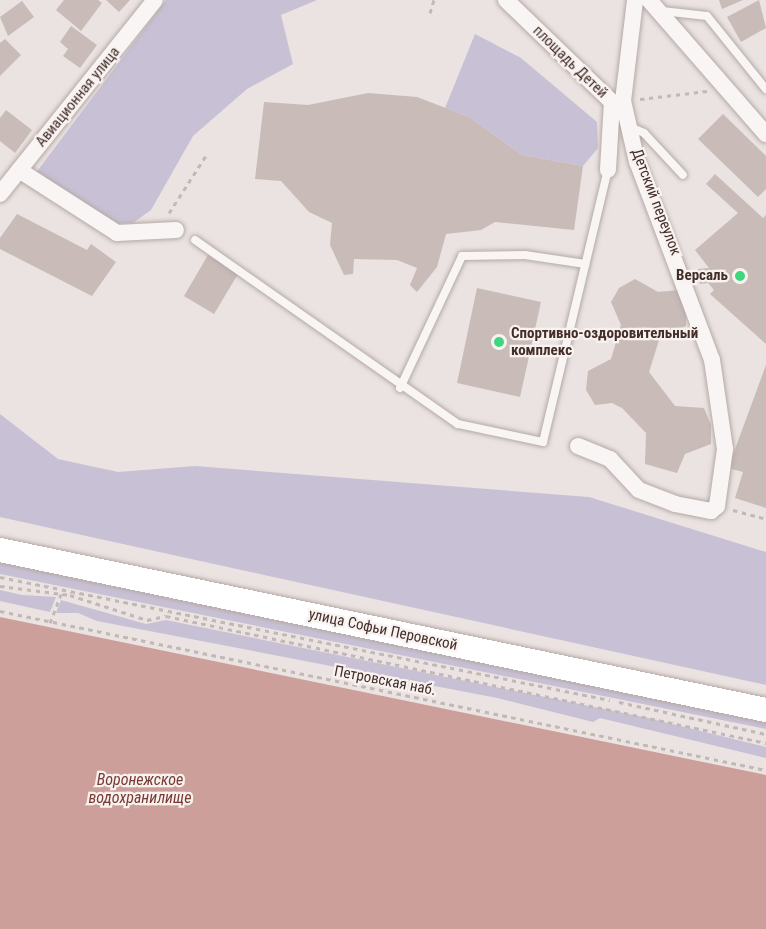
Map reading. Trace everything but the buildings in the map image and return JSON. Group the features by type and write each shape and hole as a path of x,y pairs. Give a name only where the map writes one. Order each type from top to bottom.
{"main road":[{"name":"улица Софьи Перовской","path":"0,550 766,710"}],"street":[{"name":"Авиационная улица","path":"0,194 155,0"},
{"name":"площадь Детей","path":"506,0 612,102 608,170"},
{"name":"Детский переулок","path":"634,0 623,101 637,162 712,360 725,449 717,506"},
{"path":"652,5 766,134"},
{"path":"19,170 117,233 176,230"},
{"path":"578,446 610,459 639,490 675,504 711,511 717,506"}],"lane":[{"path":"652,5 707,16 766,89"},
{"path":"629,126 644,133 683,175"},
{"path":"195,240 226,257 400,388 458,424 543,442 608,170"},
{"path":"400,388 462,256 525,255 585,264"}],"path":[{"path":"430,13 434,0"},
{"path":"623,101 725,90"},
{"path":"156,232 207,154"},
{"path":"717,506 766,519"},
{"path":"0,576 766,734"},
{"path":"0,586 61,594 147,620 166,616 766,743"},
{"path":"51,623 61,594"},
{"name":"Петровская наб.","path":"0,611 766,770"}],"shaded area":[{"path":"166,0 317,0 281,15 293,64 247,89 193,136 151,210 133,223 114,224 35,174"},
{"path":"475,34 521,58 597,122 598,148 583,166 522,155 469,117 445,108"},
{"path":"0,414 58,459 118,472 195,466 589,497 766,552 766,685 0,517"},
{"path":"0,560 766,722 766,729 0,574"},
{"path":"0,590 22,595 56,597 50,612 0,601"},
{"path":"61,600 146,624 166,620 648,718 766,747 766,758 600,718 593,722 497,698 97,621 78,613 56,613"}],"water":[{"name":"Воронежское водохранилище","path":"0,617 766,775 766,929 0,929"}],"place":[{"name":"Версаль","path":"740,276"},
{"name":"Спортивно-оздоровительный комплекс","path":"499,342"}]}
